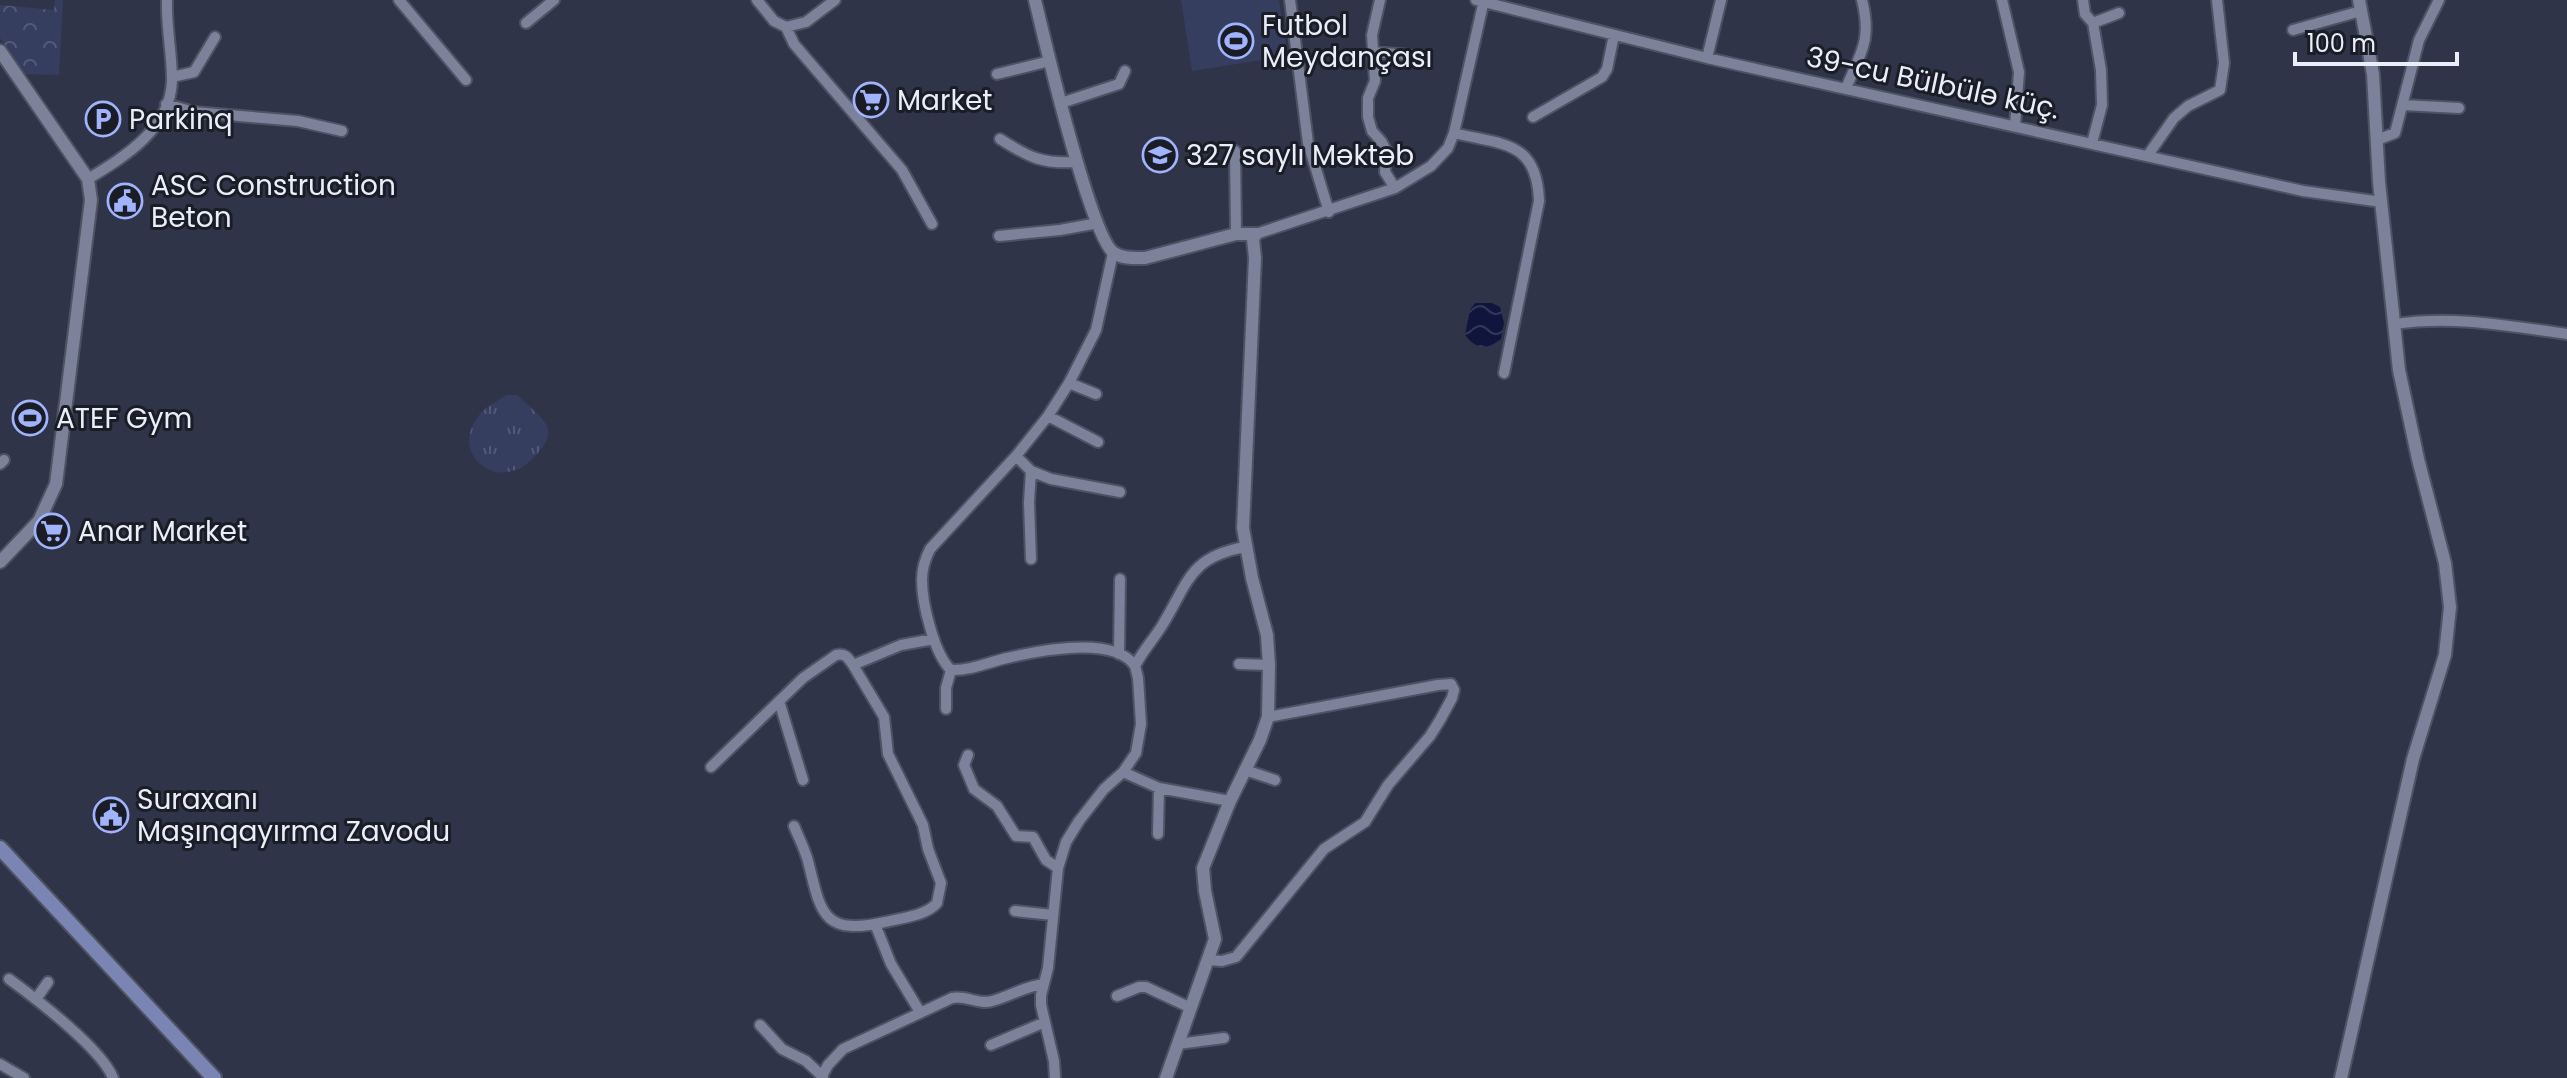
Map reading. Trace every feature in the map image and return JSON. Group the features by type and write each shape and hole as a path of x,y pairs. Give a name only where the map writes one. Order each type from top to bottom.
{"main road":[{"path":"0,848 214,1078"}],"street":[{"path":"88,179 142,142 166,104 172,77 167,0"},
{"path":"399,0 466,80"},
{"path":"526,23 554,0"},
{"path":"757,0 774,21 786,27 794,44 902,170 932,224"},
{"path":"786,27 806,22 835,0"},
{"path":"1035,0 1077,162 1098,223 1113,253 1130,258 1145,258 1236,234 1256,234 1329,212 1413,179 1443,155 1454,133 1481,1"},
{"path":"1290,0 1308,143 1329,212"},
{"path":"1380,0 1372,35 1375,81 1368,98 1368,117 1372,131 1386,150 1385,172 1395,188"},
{"path":"1707,58 1721,0"},
{"path":"1846,88 1864,46 1868,24 1862,0"},
{"path":"2002,0 2019,72 2015,126"},
{"path":"2083,0 2085,14 2093,23 2101,70 2102,105 2092,143"},
{"path":"2148,155 2174,118 2188,106 2220,90 2224,63 2217,0"},
{"path":"2377,140 2395,133 2419,40 2439,0"},
{"name":"39-cu Bülbülə küç.","path":"1481,1 1707,58 2303,191 2382,202"},
{"path":"2293,30 2360,5 2373,74 2382,202 2405,401 2448,581 2449,627 2445,655 2413,759 2341,1078"},
{"path":"2093,23 2119,13"},
{"path":"1533,117 1602,77 1607,69 1614,35"},
{"path":"172,77 194,72 215,37"},
{"path":"0,51 88,179 91,200 58,471 45,512 32,530 3,554"},
{"path":"1372,52 1409,55"},
{"path":"997,74 1050,61"},
{"path":"1061,103 1119,84 1125,71"},
{"path":"166,104 194,112 298,121 342,131"},
{"path":"2403,105 2459,108"},
{"path":"1454,133 1517,148 1527,156 1539,184 1539,201 1504,373"},
{"path":"1000,139 1028,157 1043,162 1077,162"},
{"path":"1235,151 1236,234"},
{"path":"999,236 1098,223"},
{"path":"1166,1078 1214,946 1215,933 1203,868 1268,717 1267,635 1245,547 1243,510 1255,258 1253,239 1256,234"},
{"path":"951,670 934,639 922,580 926,558 938,539 1016,456 1069,383 1096,330 1113,253"},
{"path":"2395,324 2428,319 2491,323 2567,334"},
{"path":"1069,383 1096,394"},
{"path":"1048,416 1098,442"},
{"path":"1016,456 1031,471 1051,479 1120,492"},
{"path":"1031,471 1031,559"},
{"path":"1135,666 1143,650 1162,628 1194,569 1213,555 1245,547"},
{"path":"1119,654 1120,579"},
{"path":"853,665 901,645 934,639"},
{"path":"951,670 1035,652 1093,648 1119,654 1130,659 1135,666 1140,740 1136,753 1079,821 1066,842 1058,868 1041,1005 1053,1051 1055,1078"},
{"path":"711,767 803,678 836,655 847,656 884,717 888,754 923,825 941,883 937,903 933,908 875,924 845,925 833,921 823,913 811,881 808,860 794,826"},
{"path":"1239,664 1269,665"},
{"path":"946,709 946,688 951,670"},
{"path":"1208,960 1222,961 1236,957 1324,849 1365,822 1388,785 1430,736 1454,690 1451,684 1438,685 1268,717"},
{"path":"779,701 803,780"},
{"path":"968,755 964,765 974,789 997,806 1012,833 1019,837 1033,837 1046,860 1058,868"},
{"path":"1245,770 1275,780"},
{"path":"1123,772 1159,788 1230,801"},
{"path":"1158,834 1159,788"},
{"path":"1015,911 1053,915"},
{"path":"875,924 891,964 920,1012"},
{"path":"9,979 36,999 101,1058 113,1078"},
{"path":"36,999 48,982"},
{"path":"760,1025 782,1049 806,1061 822,1077 843,1049 920,1012 959,996 990,1002 1027,986 1044,984"},
{"path":"1117,996 1146,987 1191,1008"},
{"path":"991,1045 1045,1022"},
{"path":"1178,1044 1224,1038"},
{"path":"0,1064 24,1078"}],"green space":[{"path":"55,0 63,0 59,75 24,74 0,38 0,5 54,10"},
{"name":"Futbol Meydançası","path":"1181,0 1279,0 1288,56 1192,71"},
{"path":"506,395 517,395 533,410 545,422 548,435 543,447 526,464 510,472 496,472 483,466 474,456 469,443 471,428 483,410"}],"water":[{"path":"1475,303 1492,303 1500,307 1504,323 1501,339 1491,345 1478,346 1465,335 1470,310"}],"place":[{"name":"Futbol Meydançası","path":"1236,41"},
{"name":"Market","path":"871,100"},
{"name":"Parkinq","path":"103,119"},
{"name":"327 saylı Məktəb","path":"1160,155"},
{"name":"ASC Construction Beton","path":"125,201"},
{"name":"ATEF Gym","path":"30,418"},
{"name":"Anar Market","path":"52,531"},
{"name":"Suraxanı Maşınqayırma Zavodu","path":"111,815"}]}
